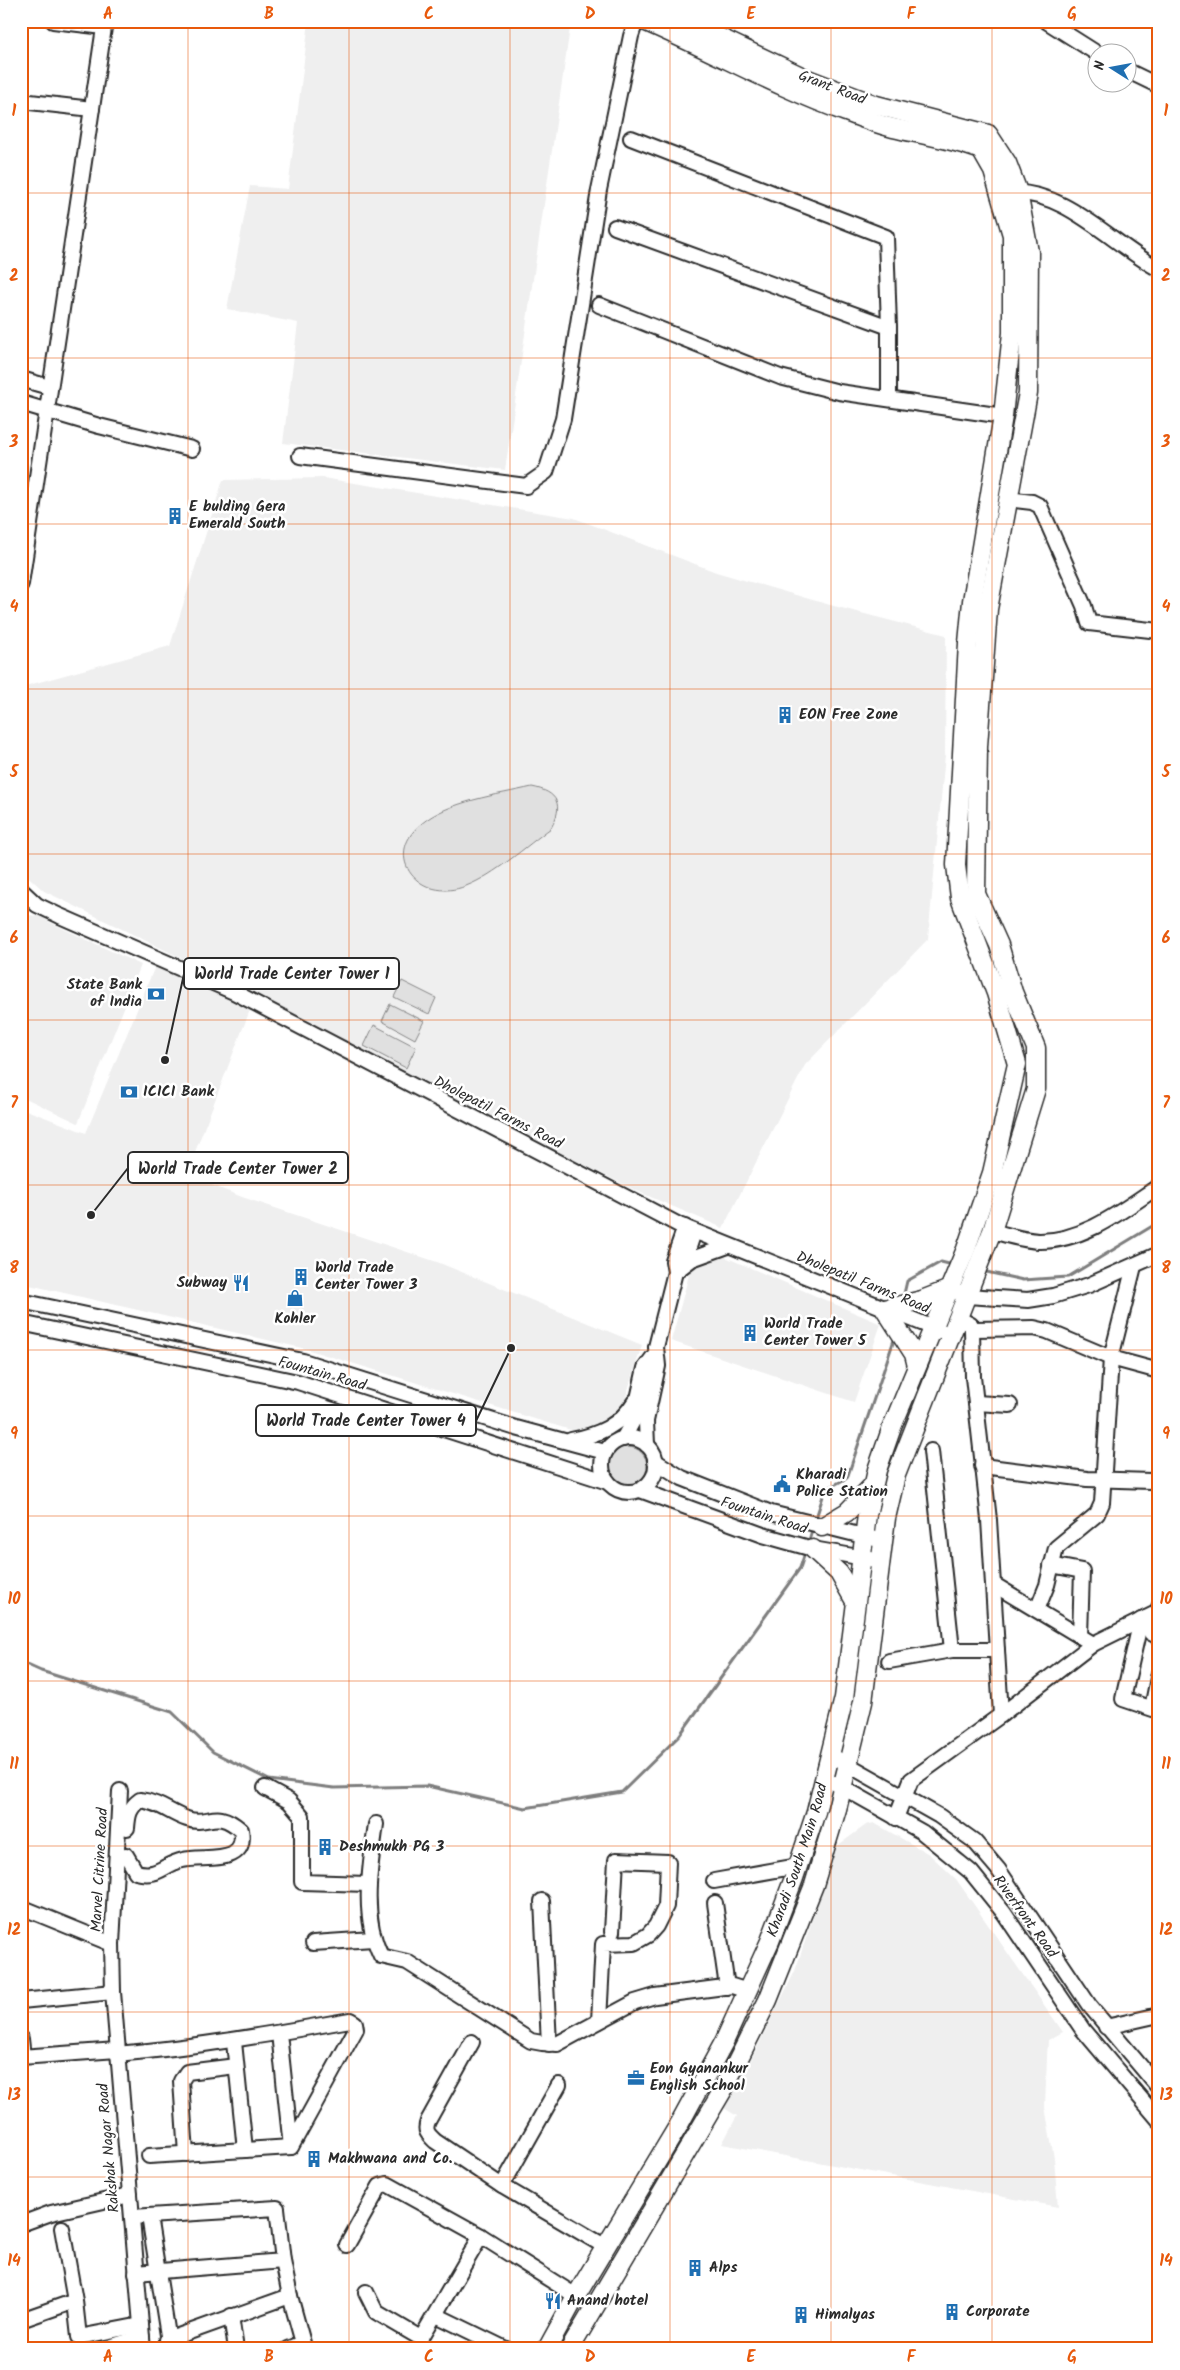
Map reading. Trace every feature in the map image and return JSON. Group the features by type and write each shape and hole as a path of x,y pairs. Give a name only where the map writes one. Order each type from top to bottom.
{"main road":[{"name":"Grant Road","path":"644,21 695,43 769,82 845,112 891,128 941,137 981,150 1009,193"},
{"name":"Grant Road","path":"685,21 805,78 858,98 988,134 1007,163 1009,193"},
{"path":"974,681 972,601 1004,416 1012,333 1012,235 1009,193"},
{"path":"974,681 1028,393 1029,252 1009,193"},
{"name":"Kharadi South Main Road","path":"570,2349 698,2133 747,2042 789,1949 814,1885 843,1788 864,1702 886,1518 896,1475 910,1434 992,1231 1031,1111 1036,1089 1036,1048 1013,992 999,944 976,894 978,746 974,681"},
{"name":"Kharadi South Main Road","path":"547,2349 576,2296 704,2080 748,1991 798,1866 826,1776 844,1698 864,1537 874,1485 892,1427 964,1254 992,1173 1017,1064 996,993 960,898 956,865 974,681"},
{"path":"964,1254 981,1260"},
{"path":"917,1366 914,1354 885,1310 928,1298 952,1283"},
{"path":"820,1526 847,1512 874,1485"},
{"path":"806,1547 839,1573 856,1603"}],"street":[{"path":"21,584 105,24 53,21"},
{"path":"300,456 526,486 546,472 562,419 599,190 631,36 636,21"},
{"path":"1046,21 1088,48"},
{"path":"1138,76 1159,86"},
{"path":"21,101 92,109"},
{"path":"631,138 886,237 889,399"},
{"path":"1009,193 1064,206 1159,269"},
{"path":"615,227 889,327"},
{"path":"599,305 780,377 839,392 1004,416"},
{"path":"21,379 50,387"},
{"path":"21,403 192,449"},
{"path":"1007,499 1032,502 1040,506 1084,606 1089,623 1159,631"},
{"name":"Dholepatil Farms Road","path":"21,890 37,904 234,992 689,1230 951,1335"},
{"name":"Dholepatil Farms Road","path":"21,905 37,904"},
{"path":"992,1231 1025,1239 1062,1239 1086,1230 1119,1213 1159,1186"},
{"path":"679,1268 673,1261 689,1230"},
{"path":"679,1268 728,1246"},
{"path":"952,1283 969,1289 1028,1300 1053,1296 1089,1285 1159,1254"},
{"path":"1037,1610 1047,1585 1056,1548 1097,1514 1102,1503 1111,1358 1134,1266"},
{"path":"623,1439 632,1421 645,1368 656,1353 679,1268"},
{"name":"Fountain Road","path":"21,1301 303,1362 605,1452"},
{"path":"958,1318 971,1325 972,1329 976,1403 989,1520 1001,1715"},
{"name":"Fountain Road","path":"21,1323 322,1388 608,1482 615,1489 625,1492 640,1490 763,1535 806,1547 881,1561"},
{"path":"972,1329 1034,1328 1047,1331 1111,1358 1159,1371"},
{"path":"640,1490 651,1480 655,1471 655,1461 647,1445 646,1422 658,1366 656,1353"},
{"path":"565,1441 589,1437 612,1427 630,1409 638,1394"},
{"path":"976,1403 1010,1405"},
{"path":"608,1482 602,1468 605,1452 612,1443 623,1439 636,1439 647,1445"},
{"path":"931,1452 952,1650"},
{"name":"Fountain Road","path":"655,1461 682,1478 771,1513 883,1541"},
{"path":"982,1466 1104,1480 1151,1481 1159,1478"},
{"path":"1051,1565 1082,1571 1086,1640"},
{"path":"993,1584 1086,1640"},
{"path":"896,1818 911,1780 1001,1715 1086,1640 1144,1619 1158,1612 1159,1607"},
{"path":"1144,1619 1151,1633 1159,1637"},
{"path":"1144,1619 1123,1699 1155,1710 1159,1672"},
{"path":"889,1661 952,1650 997,1650"},
{"name":"Riverfront Road","path":"831,1755 939,1816 974,1841 998,1869 1089,2005 1159,2088"},
{"name":"Riverfront Road","path":"826,1776 843,1788 922,1832 971,1872 1004,1913 1083,2030 1159,2120"},
{"path":"265,1788 289,1802 302,1816 302,1882 368,1884"},
{"name":"Marvel Citrine Road","path":"21,1907 112,1944 122,1855 120,1791"},
{"path":"140,1800 161,1804 188,1820 224,1818 241,1830 243,1841 238,1851 224,1857 182,1860 157,1873 145,1874 136,1872 122,1855 128,1814 133,1805 140,1800"},
{"path":"376,1824 368,1884 373,1939 382,1956 407,1962 531,2041 557,2044 635,2002 655,1996 732,1986 748,1991"},
{"path":"599,2021 603,1944 634,1942 648,1934 656,1926 666,1906 668,1862 616,1860 612,1932"},
{"path":"714,1881 798,1866"},
{"path":"542,1901 549,2044"},
{"path":"715,1903 727,1987"},
{"path":"313,1943 373,1939"},
{"name":"Rakshak Nagar Road","path":"112,1944 117,2052 142,2337"},
{"path":"21,2002 113,1992"},
{"path":"1106,2027 1159,2015"},
{"path":"21,2039 22,2057 117,2052 234,2042 350,2020 355,2023 356,2029 291,2146"},
{"path":"279,2033 291,2146"},
{"path":"234,2042 245,2150"},
{"path":"472,2042 426,2127 427,2133 435,2141 502,2186 606,2247"},
{"path":"186,2154 181,2080 183,2076 187,2072 236,2066"},
{"path":"502,2186 559,2085"},
{"path":"149,2156 291,2146"},
{"path":"348,2245 380,2186 387,2184 481,2236 576,2296"},
{"path":"21,2224 50,2213 130,2195"},
{"path":"132,2217 277,2208 283,2261 290,2296 304,2343 288,2349"},
{"path":"149,2216 156,2271 169,2344 231,2316 290,2296"},
{"path":"62,2228 75,2301 79,2337 142,2337"},
{"path":"366,2292 376,2312 417,2336 425,2333 481,2236"},
{"path":"136,2272 283,2261"},
{"path":"21,2320 75,2301"},
{"path":"436,2315 506,2349"},
{"path":"231,2316 236,2349"},
{"path":"103,2349 142,2337"}],"shaded area":[{"path":"309,21 571,21 505,470 283,443 298,323 227,309 250,186 288,189"},
{"name":"EON Free Zone","path":"323,478 574,518 716,572 830,605 946,635 945,755 928,939 805,1065 723,1228 639,1192 476,1111 253,993 44,891 21,870 21,709 25,686 170,646 223,480"},
{"path":"532,787 548,792 553,796 558,806 555,820 551,828 499,868 466,886 449,890 434,889 421,883 411,874 406,863 405,850 410,837 421,824 432,816 459,804"},
{"path":"25,915 41,916 49,922 141,965 78,1123 21,1096 21,918"},
{"path":"158,959 250,1010 186,1175 242,1197 437,1262 642,1345 622,1409 602,1424 574,1431 306,1349 21,1283 21,1108 86,1133"},
{"path":"402,981 436,998 429,1014 394,997"},
{"path":"390,1004 424,1021 415,1039 382,1021"},
{"path":"374,1025 416,1047 406,1068 364,1046"},
{"path":"697,1245 881,1324 854,1402 671,1341"},
{"path":"628,1447 641,1453 647,1466 641,1479 628,1485 615,1479 609,1466 615,1453"},
{"path":"874,1823 929,1854 956,1879 1063,2032 1048,2040 1045,2107 1054,2158 1058,2207 722,2144 737,2116 724,2108 750,2062 795,1971 837,1846 866,1825"}],"waterway":[{"path":"982,1271 1023,1280 1068,1277 1159,1222"},
{"path":"903,1298 907,1281 941,1262 953,1265"},
{"path":"815,1521 825,1490 847,1478 894,1340"},
{"path":"808,1544 813,1527"},
{"path":"21,1662 41,1671 172,1712 213,1752 269,1780 334,1788 427,1786 525,1808 622,1792 679,1736 800,1568 806,1550"}],"place":[{"name":"E bulding Gera Emerald South","path":"175,516"},
{"name":"EON Free Zone","path":"785,715"},
{"name":"State Bank of India","path":"156,994"},
{"name":"World Trade Center Tower 1","path":"165,1060"},
{"name":"ICICI Bank","path":"129,1092"},
{"name":"World Trade Center Tower 2","path":"91,1215"},
{"name":"World Trade Center Tower 3","path":"301,1277"},
{"name":"Subway","path":"241,1283"},
{"name":"Kohler","path":"295,1298"},
{"name":"World Trade Center Tower 5","path":"750,1333"},
{"name":"World Trade Center Tower 4","path":"511,1348"},
{"name":"Kharadi Police Station","path":"782,1484"},
{"name":"Deshmukh PG 3","path":"325,1847"},
{"name":"Eon Gyanankur English School","path":"636,2078"},
{"name":"Makhwana and Co.","path":"314,2159"},
{"name":"Alps","path":"695,2268"},
{"name":"Anand hotel","path":"553,2301"},
{"name":"Corporate","path":"952,2312"},
{"name":"Himalyas","path":"801,2315"}]}
